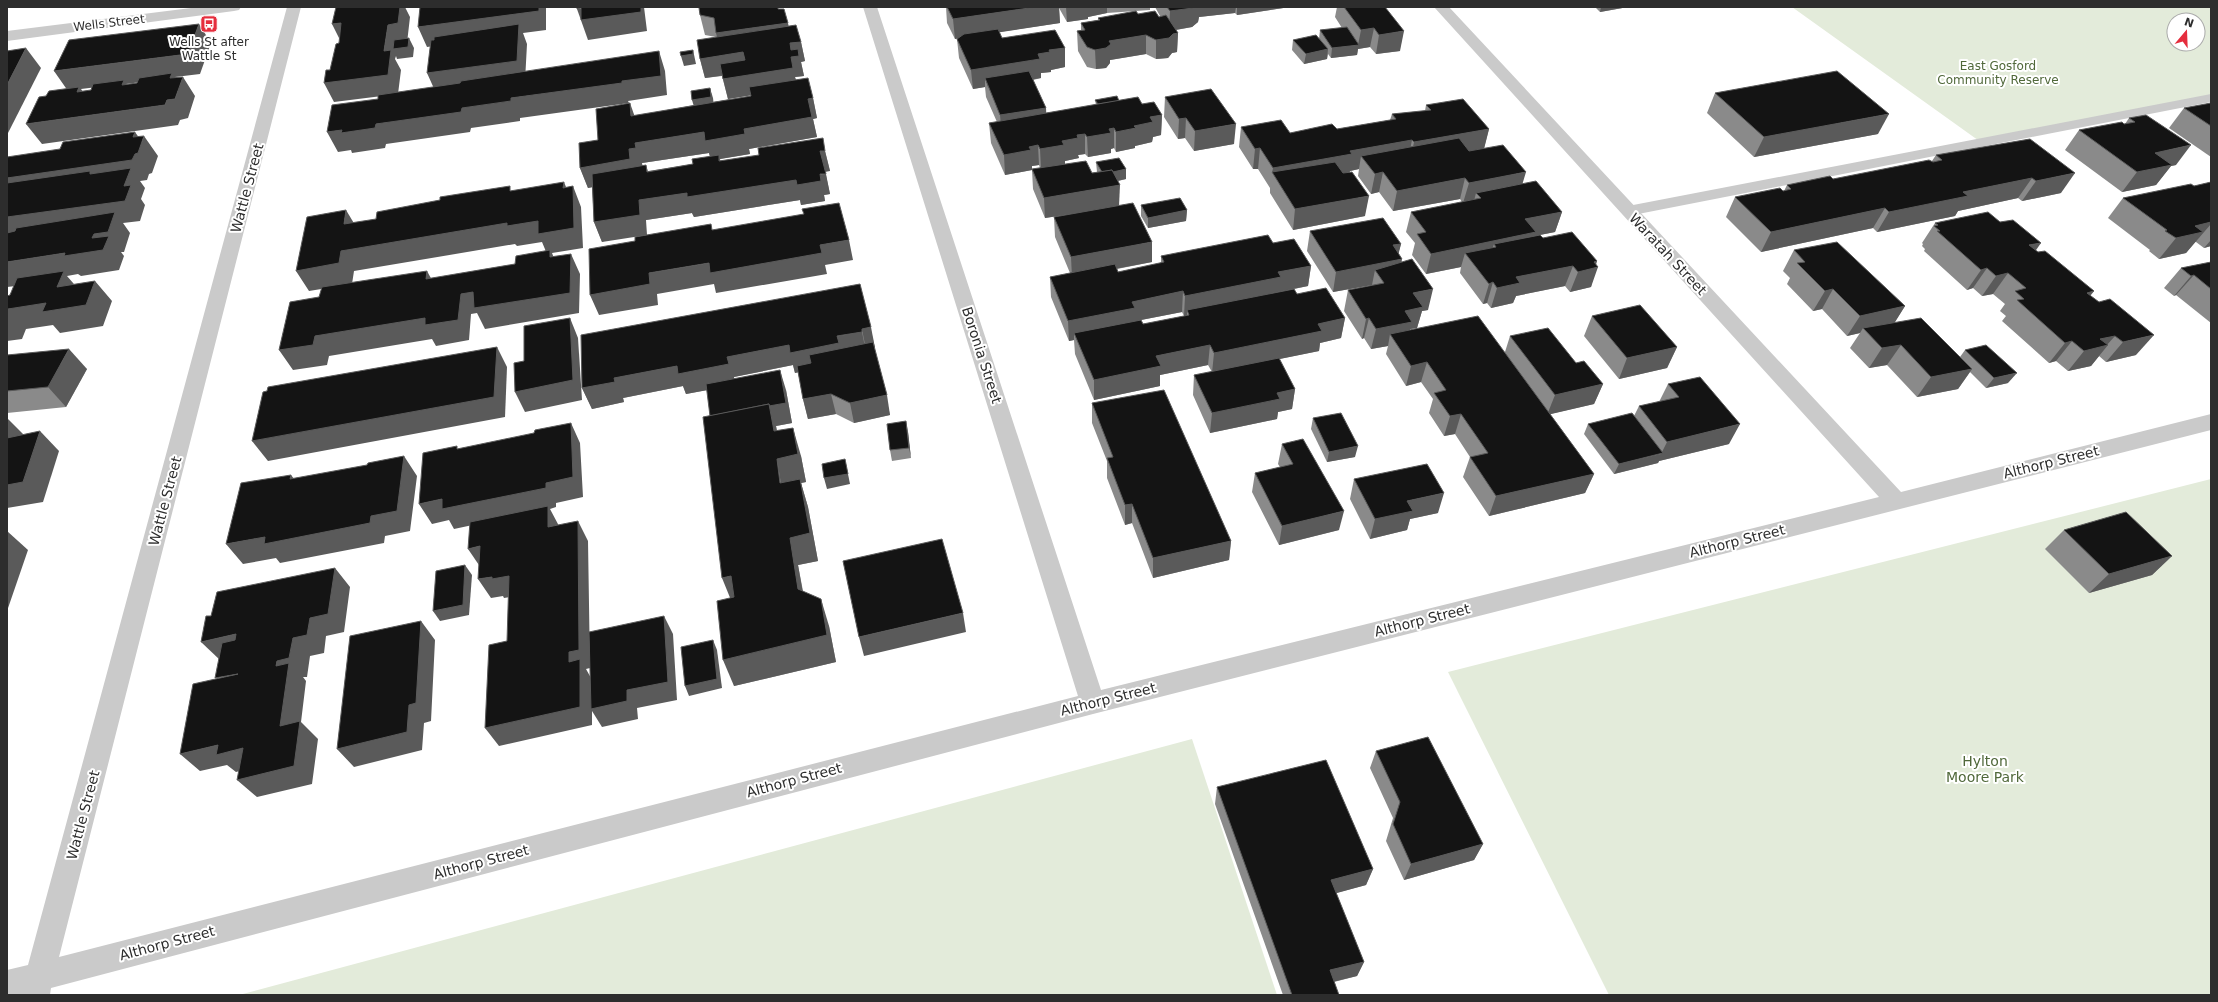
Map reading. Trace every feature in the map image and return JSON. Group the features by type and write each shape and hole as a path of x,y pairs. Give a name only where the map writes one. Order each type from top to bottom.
{"street":[{"name":"Wells Street","path":"7,36 234,7"},
{"name":"Wattle Street","path":"38,985 294,7"},
{"name":"Boronia Street","path":"870,7 1093,703"},
{"name":"Waratah Street","path":"1441,7 1896,501"},
{"name":"Althorp Street","path":"7,985 38,985 1093,703 2211,422"}],"lane":[{"path":"1628,211 2211,98"}],"green space":[{"name":"East Gosford Community Reserve","path":"1792,7 2211,7 2211,98 1982,143"},
{"name":"Hylton Moore Park","path":"2211,479 2211,995 1609,995 1448,672"},
{"path":"1192,739 1277,995 239,995"}],"building":[{"path":"336,7 400,7 398,23 388,25 384,51 391,50 388,75 324,83 326,70 330,70 336,44 339,43 341,23 332,24"},
{"path":"420,7 539,7 539,11 418,27"},
{"path":"577,7 641,7 641,12 581,20 581,8 577,9"},
{"path":"700,7 778,7 778,9 784,9 788,23 716,33 714,18 700,15"},
{"path":"947,7 1036,7 953,19"},
{"path":"1167,7 1194,7 1170,11"},
{"path":"1344,7 1385,7 1404,31 1379,35 1374,28 1361,30"},
{"path":"1136,11 1138,14 1155,11 1159,17 1166,15 1178,33 1173,34 1169,38 1156,40 1146,35 1109,41 1111,44 1106,48 1095,50 1087,47 1077,31 1085,30 1081,23 1100,20 1098,18"},
{"path":"199,24 188,54 54,71 69,40"},
{"path":"519,24 517,61 427,73 431,40 434,40 434,37"},
{"path":"796,25 801,42 790,43 791,50 798,49 799,56 791,57 793,68 723,79 720,64 745,60 743,52 700,59 697,40"},
{"path":"1347,27 1359,45 1332,48 1320,30"},
{"path":"998,29 1002,38 1055,30 1065,48 1049,50 1050,52 1038,54 1040,59 971,70 957,39 964,34"},
{"path":"1316,35 1328,49 1306,54 1293,40"},
{"path":"409,38 408,47 393,49 394,40"},
{"path":"26,48 7,85 7,51"},
{"path":"693,50 693,54 681,56 680,52"},
{"path":"659,51 661,76 622,81 622,83 511,98 511,101 462,108 461,112 376,124 375,128 341,133 342,130 327,132 332,105 378,99 378,95 460,83 461,81"},
{"path":"1029,71 1046,108 1000,115 985,78"},
{"path":"1837,71 1889,114 1764,137 1715,93"},
{"path":"172,73 170,78 183,77 175,99 167,100 165,105 26,124 39,97 46,96 49,91 79,87 77,92 91,90 93,84 124,80 122,85 137,83 139,78"},
{"path":"808,78 813,98 808,99 812,117 744,129 745,134 705,141 704,132 635,143 636,148 629,149 630,159 580,168 579,143 598,140 596,109 630,103 631,116 751,96 749,87"},
{"path":"710,88 711,97 692,100 691,91"},
{"path":"1211,89 1236,124 1195,131 1186,118 1179,119 1165,97"},
{"path":"1117,96 1119,101 1098,104 1095,100"},
{"path":"1138,97 1142,104 1154,102 1162,115 1150,117 1153,122 1134,126 1136,128 1116,132 1114,128 1109,129 1111,133 1087,137 1085,134 1077,135 1078,138 1062,141 1064,145 1040,149 1038,145 1029,147 1031,150 1004,155 989,123"},
{"path":"1463,99 1489,129 1350,151 1352,154 1273,168 1260,148 1255,149 1241,127 1281,120 1290,133 1332,124 1337,129 1396,119 1392,114 1431,110 1426,105"},
{"path":"2211,103 2211,126 2184,108"},
{"path":"2146,115 2191,145 2155,153 2172,165 2137,172 2079,130 2122,122 2124,124 2135,122 2129,118"},
{"path":"135,132 133,137 144,136 138,153 135,154 132,160 7,178 7,157 60,149 63,142"},
{"path":"823,138 825,151 820,151 826,174 820,174 821,181 797,185 796,180 687,197 687,193 639,200 640,215 594,222 592,174 646,165 647,172 693,164 692,159 719,155 719,161 759,155 758,148"},
{"path":"1459,138 1469,151 1503,145 1526,172 1469,183 1465,178 1397,191 1383,172 1375,174 1361,156"},
{"path":"2030,139 2075,173 2036,181 2032,178 1963,192 1968,196 1889,212 1885,208 1771,232 1735,197 1780,188 1783,191 1791,189 1787,185 1830,176 1833,179 1929,160 1933,162 1942,160 1936,155"},
{"path":"1119,158 1126,169 1113,172 1112,170 1102,172 1096,162"},
{"path":"1086,161 1092,173 1112,170 1120,185 1044,198 1032,169"},
{"path":"1335,162 1343,173 1352,172 1369,196 1295,209 1272,172"},
{"path":"131,168 124,186 131,185 125,201 7,217 7,183 90,171 90,174"},
{"path":"1536,181 1562,212 1525,219 1536,232 1431,254 1417,234 1426,232 1411,212 1481,198 1476,193"},
{"path":"564,182 563,188 573,186 574,228 538,234 538,221 507,226 507,223 341,251 339,263 296,271 307,217 346,210 344,224 376,219 377,212 440,200 440,197 510,186 510,191"},
{"path":"2211,182 2211,222 2195,226 2203,232 2176,238 2123,198 2191,184 2194,186"},
{"path":"1180,198 1187,210 1148,218 1141,205"},
{"path":"839,203 849,240 820,245 822,253 710,273 709,263 649,273 650,284 590,295 589,249 635,241 635,237 711,224 712,230 804,214 802,209"},
{"path":"1133,203 1152,242 1071,257 1054,217"},
{"path":"115,212 108,232 94,234 92,238 109,236 103,250 64,256 65,253 7,262 7,233 15,231 16,228"},
{"path":"1988,212 2000,222 2013,220 2041,243 2029,245 2038,252 2045,251 2094,291 2087,293 2099,302 2110,299 2154,335 2123,342 2115,336 2100,339 2108,345 2084,351 2072,341 2065,343 2017,300 2024,299 2015,291 2026,288 2008,273 1996,276 1987,268 1981,270 1937,231 1940,231 1934,226 1938,225 1935,223"},
{"path":"1383,218 1401,244 1393,245 1402,259 1336,272 1310,231"},
{"path":"1572,232 1597,261 1594,262 1598,267 1578,272 1573,266 1516,277 1520,283 1497,288 1493,282 1489,284 1465,253 1496,247 1494,244 1540,235 1543,238"},
{"path":"1268,235 1273,243 1294,239 1311,266 1278,272 1281,277 1185,296 1183,291 1132,302 1135,308 1068,321 1050,277 1115,264 1118,272 1164,262 1161,256"},
{"path":"1837,242 1905,306 1860,316 1833,289 1825,291 1797,263 1805,262 1794,250"},
{"path":"550,250 550,257 571,254 570,293 474,308 473,292 461,294 458,320 425,325 425,318 315,336 313,345 279,350 290,302 319,297 322,287 427,271 426,279 515,264 516,256"},
{"path":"1412,259 1433,289 1413,293 1423,307 1405,311 1412,322 1376,329 1369,318 1366,319 1348,290 1384,283 1375,270"},
{"path":"2211,262 2211,289 2194,275 2191,276 2181,268"},
{"path":"64,271 57,287 95,281 86,305 42,312 46,303 8,309 7,311 7,296 10,295 17,278"},
{"path":"860,284 871,327 862,329 862,332 837,336 839,343 790,353 789,345 727,357 729,364 678,374 677,366 614,378 615,382 582,388 581,335"},
{"path":"1326,288 1345,318 1318,324 1322,331 1214,353 1210,345 1156,356 1161,366 1094,380 1074,333 1141,320 1143,324 1189,315 1187,310 1294,289 1297,294"},
{"path":"1640,305 1677,347 1627,358 1592,316"},
{"path":"1478,316 1594,474 1496,496 1470,457 1488,453 1461,414 1450,416 1434,393 1446,390 1427,362 1411,366 1390,334"},
{"path":"570,318 573,380 515,392 514,363 524,361 524,326"},
{"path":"1921,318 1972,369 1931,377 1901,345 1882,348 1863,328"},
{"path":"1548,328 1576,363 1584,361 1603,384 1555,395 1510,336"},
{"path":"873,342 887,395 850,403 831,394 803,399 797,366 811,363 809,355"},
{"path":"1986,345 2017,373 1994,378 1965,350"},
{"path":"497,347 494,397 252,441 263,392 267,391 268,387"},
{"path":"69,349 48,387 7,391 7,355"},
{"path":"1279,358 1295,389 1277,393 1280,399 1212,413 1194,375"},
{"path":"780,370 786,403 769,406 769,404 710,416 706,384"},
{"path":"1700,377 1740,424 1667,442 1639,406 1679,397 1668,384"},
{"path":"1164,390 1231,541 1153,558 1132,504 1125,505 1107,458 1113,457 1092,403"},
{"path":"769,404 774,431 793,428 798,454 777,459 780,483 800,479 810,533 790,538 798,589 821,599 827,635 723,660 717,601 734,597 731,576 722,578 703,417"},
{"path":"1341,413 1358,446 1329,452 1313,418"},
{"path":"1632,413 1663,453 1619,464 1588,424"},
{"path":"906,421 909,448 890,450 887,424"},
{"path":"571,423 573,477 546,483 546,488 442,509 442,499 419,504 423,453 457,446 457,449 534,433 535,430"},
{"path":"40,431 23,482 7,485 7,438"},
{"path":"1303,439 1344,511 1282,526 1255,473 1293,464 1282,444"},
{"path":"404,456 397,511 371,516 370,523 264,544 265,537 226,544 241,483 291,475 290,479 367,465 368,463"},
{"path":"845,459 848,474 824,478 822,464"},
{"path":"1427,464 1444,493 1407,501 1413,511 1375,519 1354,479"},
{"path":"548,506 548,527 578,521 579,650 569,652 569,662 580,659 580,707 485,728 489,645 507,641 509,576 492,579 492,577 478,579 480,546 468,549 470,522"},
{"path":"2126,512 2172,556 2109,574 2064,530"},
{"path":"942,539 963,613 859,637 843,561"},
{"path":"465,565 463,605 433,611 436,571"},
{"path":"335,568 328,614 310,618 307,635 293,638 289,658 277,661 276,666 289,663 280,726 300,721 294,766 237,780 243,748 216,755 218,745 180,754 193,684 238,674 215,678 222,643 235,640 236,634 201,642 206,616 211,616 217,592"},
{"path":"664,616 668,682 627,690 627,701 591,709 589,632"},
{"path":"421,621 416,703 409,705 407,732 337,749 350,636"},
{"path":"713,640 717,679 685,686 681,647"},
{"path":"1428,737 1483,844 1411,864 1393,824 1400,802 1376,751"},
{"path":"1326,760 1373,869 1331,880 1364,962 1330,970 1339,995 1292,995 1217,787"}],"place":[{"name":"Wells St after Wattle St","path":"209,24"}]}
